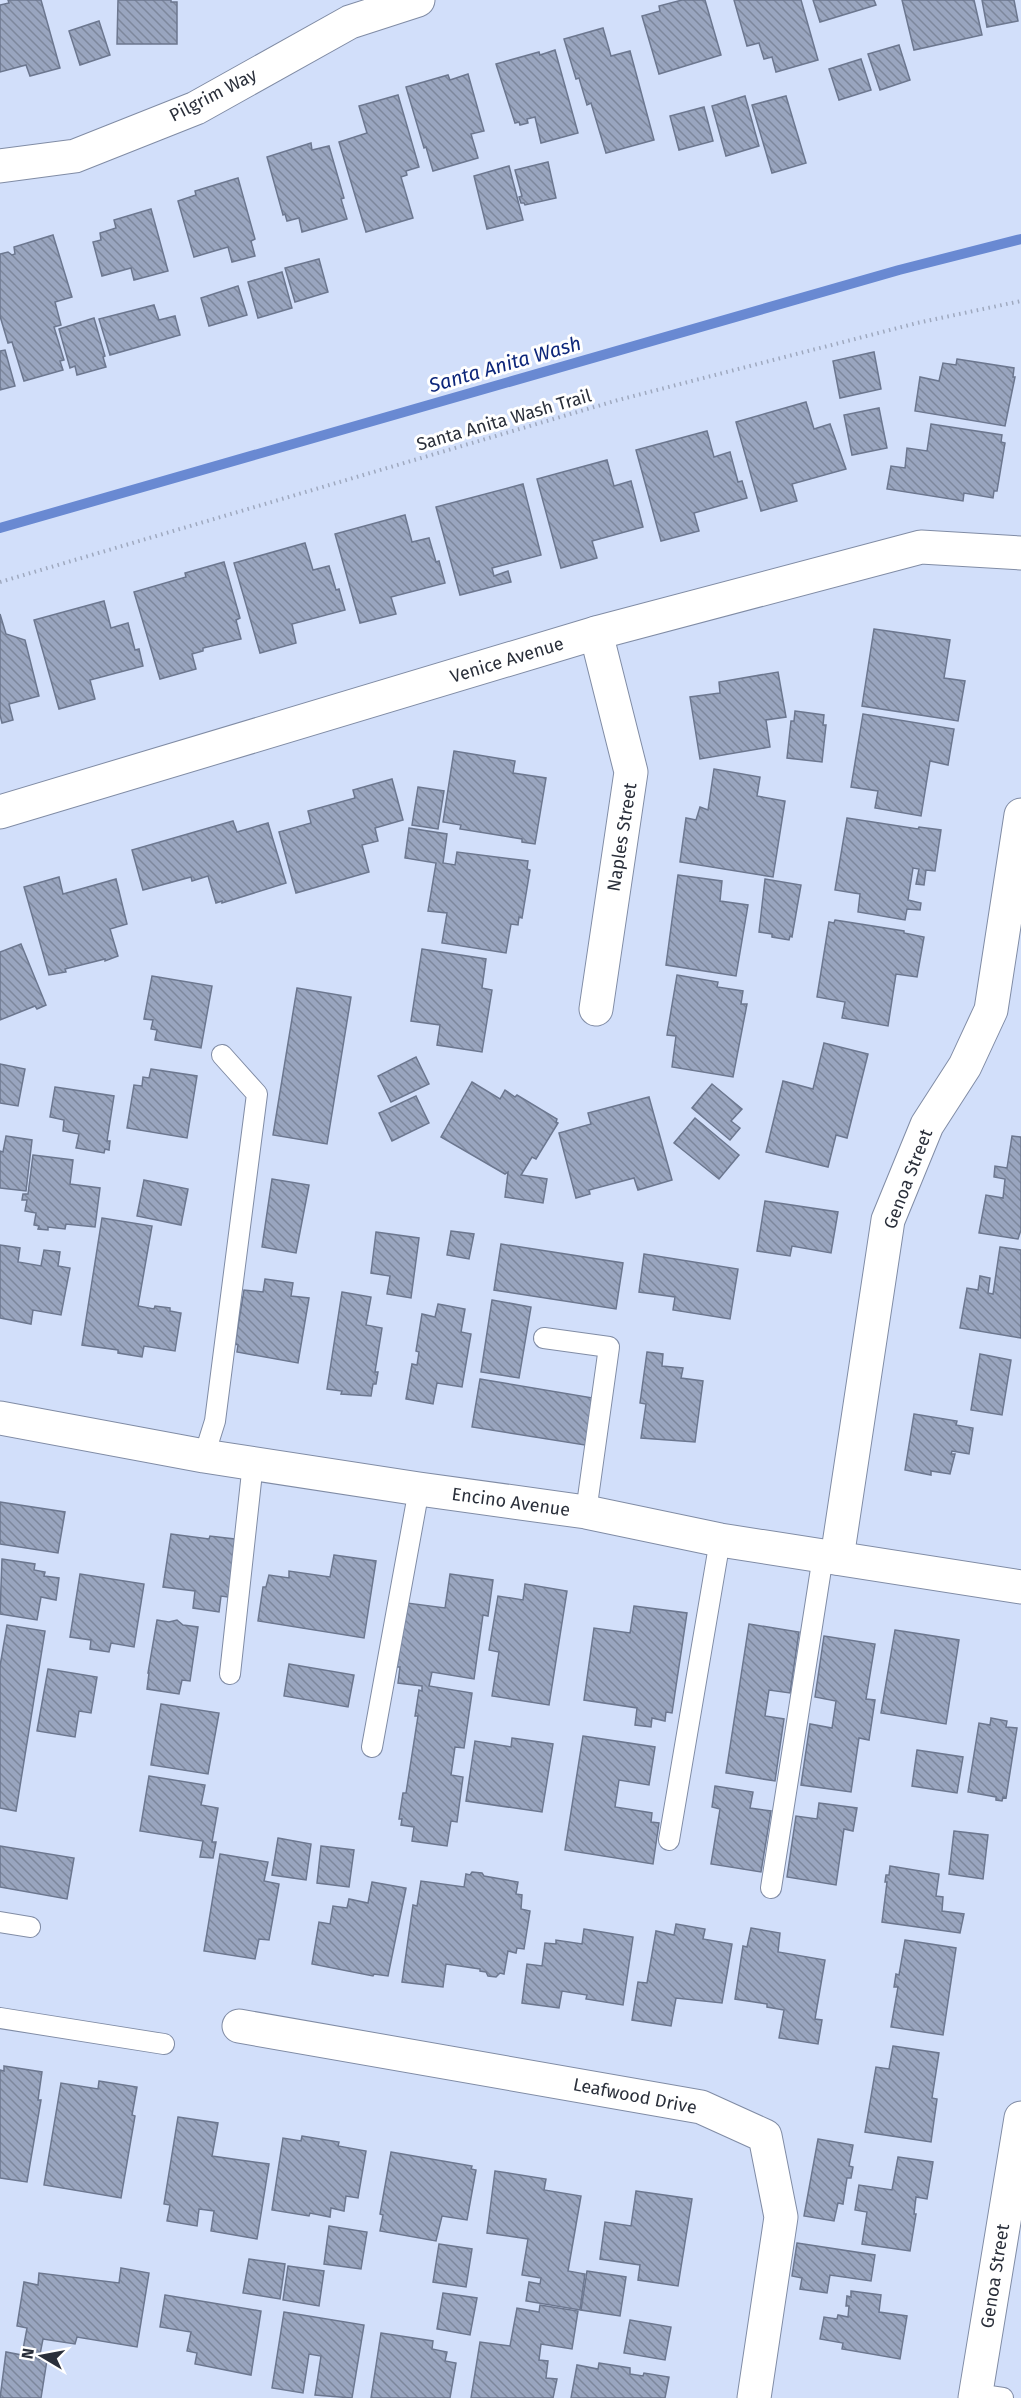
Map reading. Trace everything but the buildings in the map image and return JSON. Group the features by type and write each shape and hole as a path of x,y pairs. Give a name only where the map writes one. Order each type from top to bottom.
{"street":[{"name":"Pilgrim Way","path":"0,166 75,156 196,108 350,22 418,0"},
{"name":"Venice Avenue","path":"0,812 596,633 921,547 1021,553"},
{"name":"Naples Street","path":"596,633 632,772 596,1009"},
{"name":"Genoa Street","path":"830,1557 888,1220 927,1125 965,1066 991,1010 1021,815"},
{"name":"Encino Avenue","path":"0,1418 204,1456 586,1512 720,1540 1021,1587"},
{"name":"Leafwood Drive","path":"239,2026 701,2107 765,2136 782,2217 754,2398"},
{"name":"Genoa Street","path":"985,2397 1021,2118"}],"lane":[{"path":"204,1456 215,1421 257,1094 222,1055"},
{"path":"544,1338 609,1347 586,1512"},
{"path":"230,1674 253,1463"},
{"path":"372,1747 419,1489"},
{"path":"669,1840 720,1540"},
{"path":"771,1888 830,1557"},
{"path":"0,1922 30,1927"},
{"path":"0,2018 164,2044"}],"path":[{"name":"Santa Anita Wash Trail","path":"0,582 618,400 917,323 1021,301"}],"waterway":[{"name":"Santa Anita Wash","path":"0,528 899,270 1021,239"}]}
